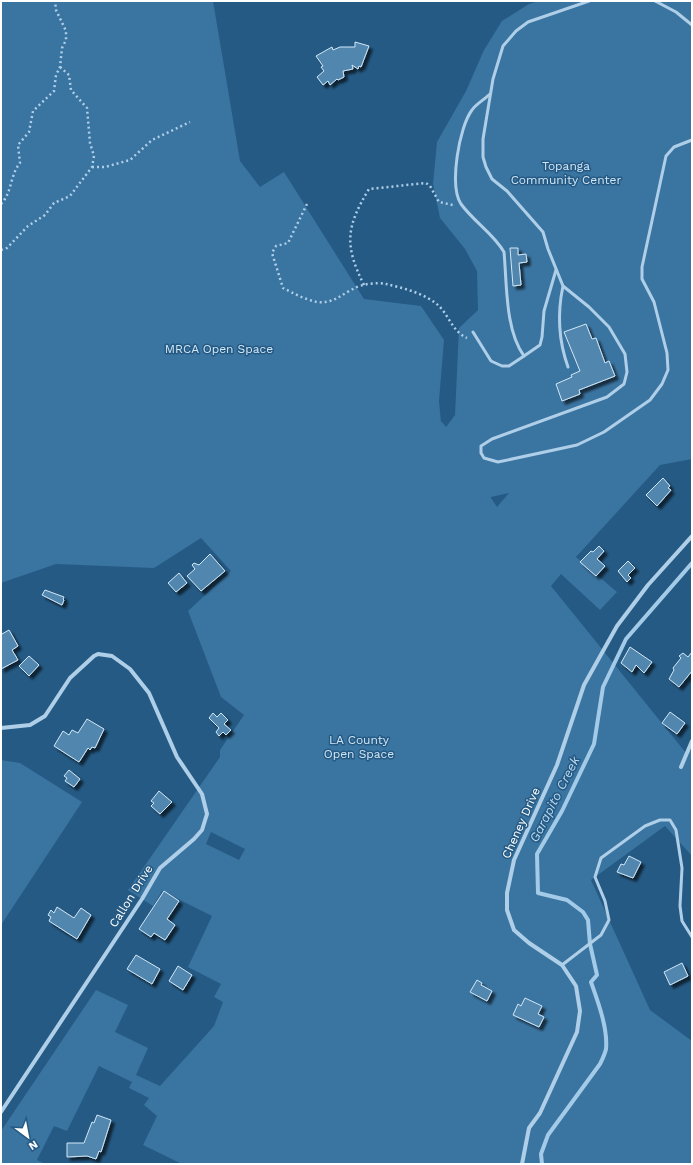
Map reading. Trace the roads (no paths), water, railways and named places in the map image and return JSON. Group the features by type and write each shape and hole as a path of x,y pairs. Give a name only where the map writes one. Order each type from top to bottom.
{"street":[{"name":"Cheney Drive","path":"522,1164 529,1128 540,1113 577,1032 580,1011 576,986 562,965 514,930 507,910 507,893 514,860 557,765 584,685 617,626 648,585 692,536"},
{"name":"Callon Drive","path":"1,728 30,725 45,716 70,678 88,661 98,654 112,656 130,669 149,693 177,756 202,794 207,814 202,830 198,835 160,868 142,899 1,1112"},
{"path":"681,767 692,741"}],"lane":[{"path":"589,1 532,20 516,31 503,46 490,94 483,139 483,157 492,179 521,206 543,232 563,286 589,307 609,327 625,354 627,372 624,384 607,397 492,439 481,446 481,453 484,458 498,462 577,445 604,432 650,400 662,384 668,370 667,353 654,302 642,279 642,267 666,156 674,147 692,140"},
{"path":"655,1 676,12 692,25"},
{"path":"490,94 472,110 463,130 456,166 457,187 462,205 498,241 504,252 512,327 517,346 524,356"},
{"path":"473,332 491,361 502,366 509,366 540,345 544,311 556,270"},
{"path":"563,286 559,305 558,325 563,352 568,366"},
{"path":"562,965 601,935 609,920 605,901 595,877 601,858 645,826 660,820 670,820 676,830 682,868 680,906 682,921 692,938"}],"waterway":[{"name":"Garapito Creek","path":"542,1164 541,1154 548,1135 600,1064 606,1051 606,1041 602,1015 591,982 597,975 590,944 588,920 583,912 567,900 538,893 537,854 562,811 594,744 603,687 626,639 692,563"}],"park label":[{"name":"Topanga Community Center","path":"566,173"},
{"name":"MRCA Open Space","path":"219,349"},
{"name":"LA County Open Space","path":"359,747"}]}
